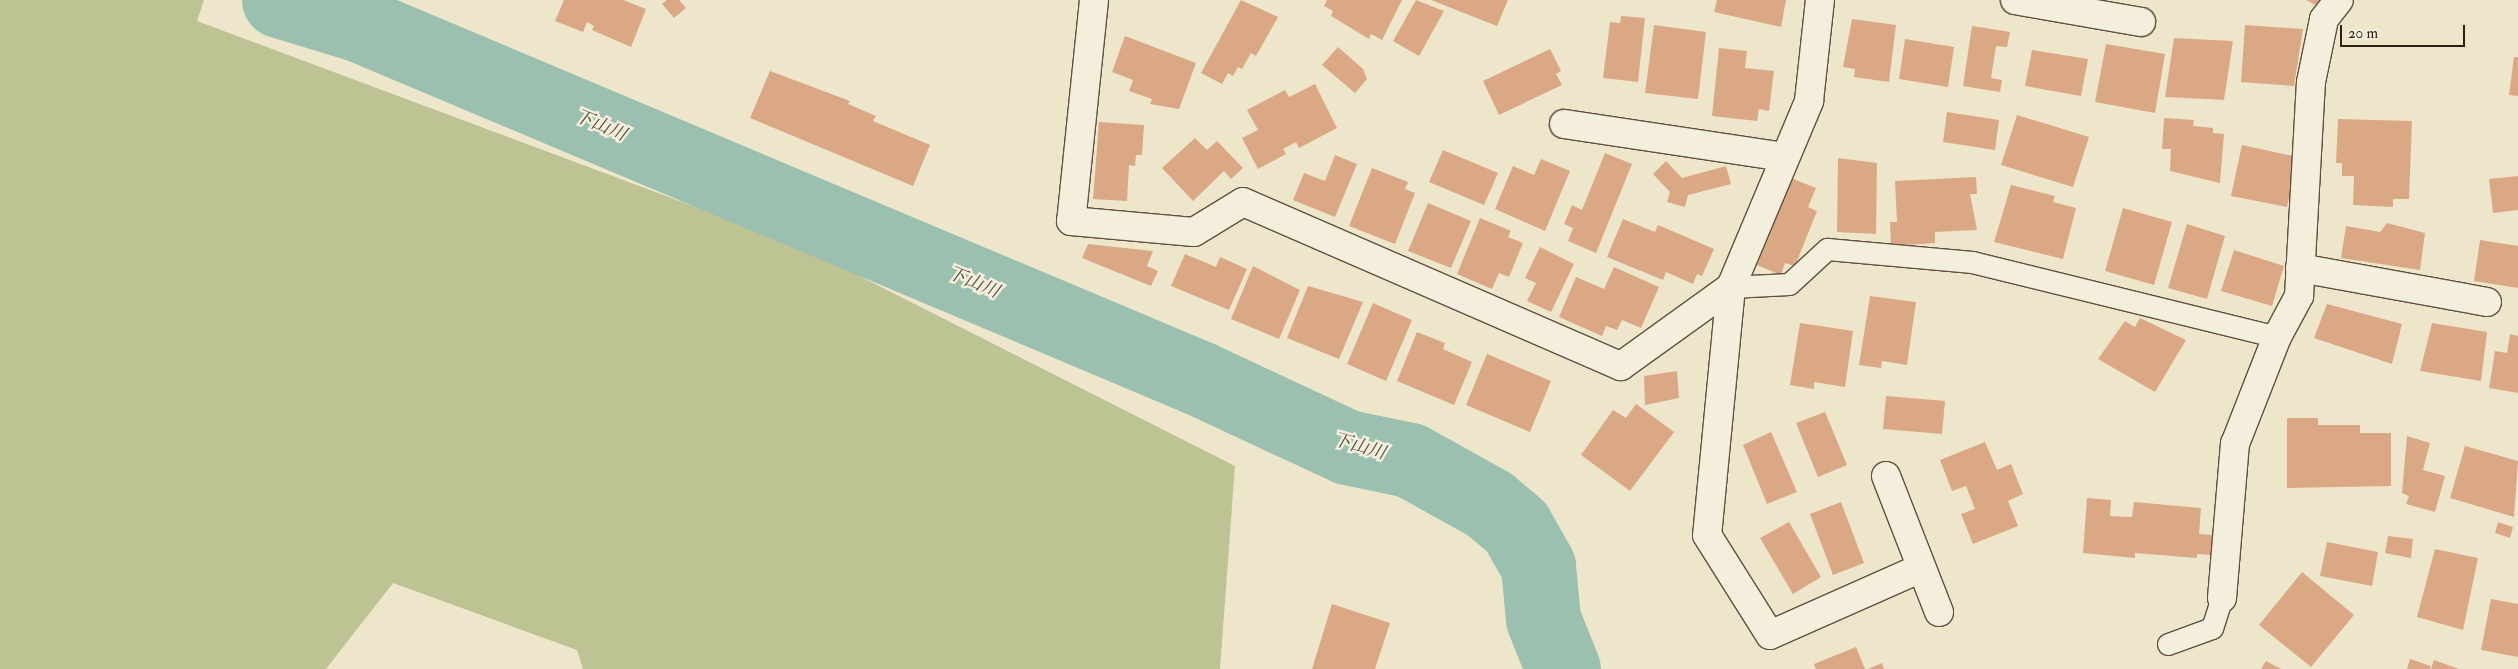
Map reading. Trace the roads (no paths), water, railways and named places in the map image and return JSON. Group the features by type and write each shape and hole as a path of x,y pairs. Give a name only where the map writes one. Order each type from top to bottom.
{"street":[{"path":"1094,0 1071,221 1194,232 1243,202 1621,366 1731,287"},
{"path":"1820,0 1809,101 1731,287 1707,535 1770,635 1921,568"},
{"path":"2015,0 2141,22"},
{"path":"2222,598 2236,444 2277,337 2298,296 2311,82 2324,19 2339,0"},
{"path":"1564,124 1785,157"},
{"path":"2300,268 2487,302"},
{"path":"1886,476 1939,612"}],"lane":[{"path":"1731,287 1789,284 1827,249 1972,262 2277,337"},
{"path":"2168,644 2212,628 2222,598"}],"waterway":[{"name":"下山川","path":"279,0 358,24 1199,378 1347,447 1410,460 1489,504 1516,527 1538,566 1543,619 1563,669"}]}
